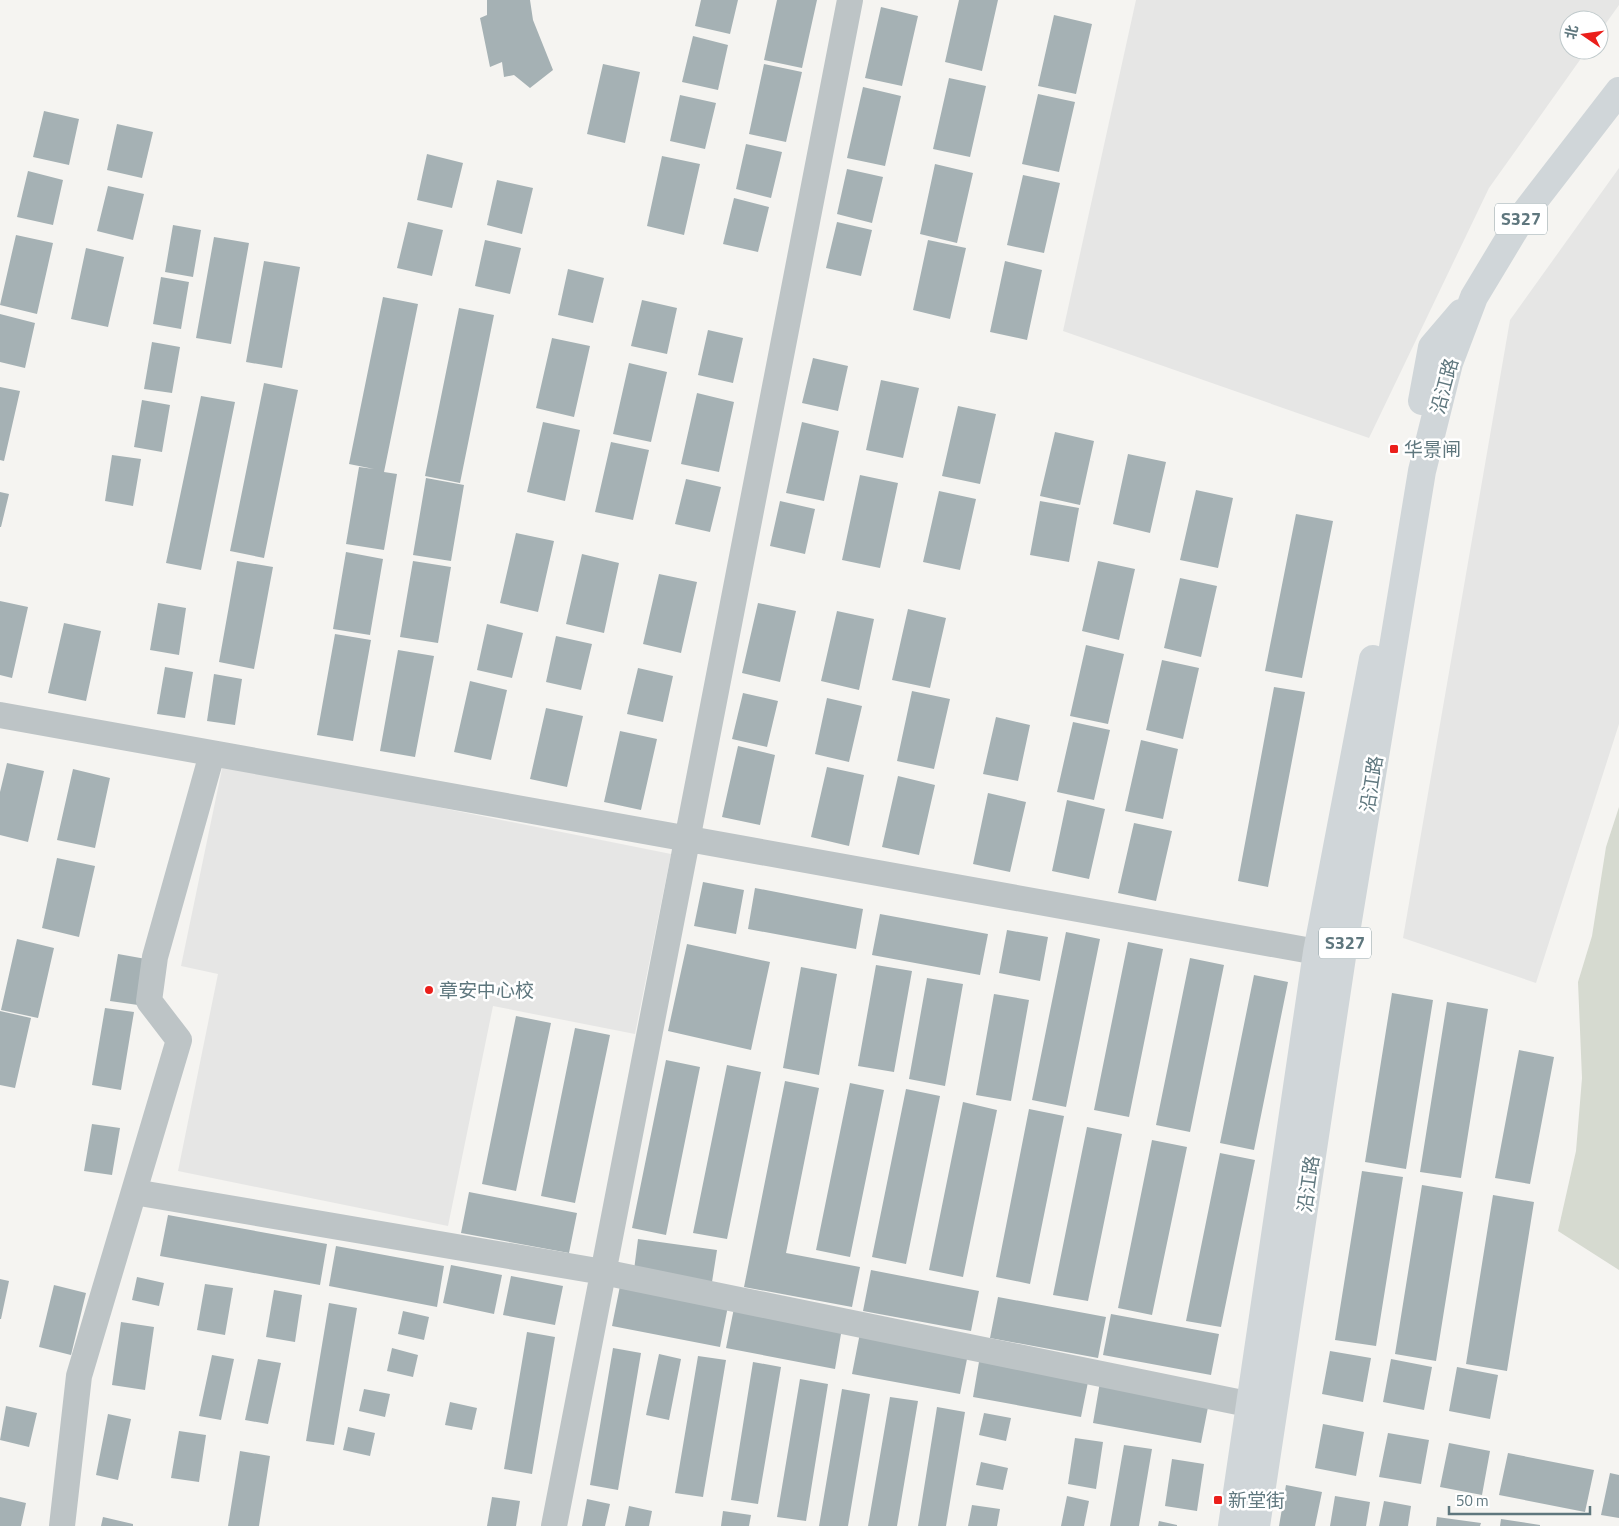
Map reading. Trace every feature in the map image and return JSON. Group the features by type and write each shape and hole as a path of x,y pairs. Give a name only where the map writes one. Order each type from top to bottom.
{"main road":[{"name":"沿江路","path":"1256,1526 1263,1407 1330,954 1422,471 1440,355 1524,214 1619,91"},
{"name":"沿江路","path":"1232,1526 1263,1407"}],"street":[{"path":"554,1526 850,0"},
{"path":"0,715 686,840 1330,954"},
{"path":"62,1526 79,1376 179,1040 150,1001 155,957 212,754"},
{"path":"134,1192 603,1272 1263,1407"}],"shaded area":[{"path":"1136,0 1619,0 1619,5 1609,19 1609,10 1559,10 1559,60 1580,60 1489,188 1369,438 1063,331"},
{"path":"1619,168 1619,724 1536,983 1403,938 1510,320"},
{"name":"章安中心校","path":"223,764 671,854 635,1034 493,1006 448,1226 178,1171 218,974 181,966"},
{"path":"1619,807 1619,1270 1558,1231 1576,1151 1582,1078 1578,982 1592,936 1606,847"}],"building":[{"path":"487,0 530,0 533,20 553,70 530,88 514,75 504,77 502,62 490,67 480,18 487,15"},
{"path":"701,0 738,0 730,34 695,26"},
{"path":"777,0 817,0 802,68 764,60"},
{"path":"959,0 998,0 982,71 945,62"},
{"path":"881,7 918,16 902,86 865,78"},
{"path":"1054,15 1092,24 1076,94 1038,86"},
{"path":"693,36 728,45 718,90 682,82"},
{"path":"603,64 640,72 625,143 587,134"},
{"path":"764,64 802,72 786,142 749,134"},
{"path":"949,78 986,86 970,157 933,149"},
{"path":"863,87 901,96 885,166 847,158"},
{"path":"1038,94 1075,102 1059,172 1022,164"},
{"path":"680,95 716,103 705,149 670,141"},
{"path":"44,111 79,119 69,165 33,157"},
{"path":"117,124 153,132 142,178 107,170"},
{"path":"746,144 782,152 771,198 736,189"},
{"path":"427,154 463,163 452,208 417,200"},
{"path":"662,156 700,164 684,235 647,226"},
{"path":"935,164 973,173 957,243 920,234"},
{"path":"847,169 883,177 872,223 837,214"},
{"path":"28,171 63,180 53,225 17,217"},
{"path":"1023,175 1060,183 1044,253 1007,245"},
{"path":"497,180 533,188 522,234 487,225"},
{"path":"108,186 144,194 133,240 97,231"},
{"path":"734,198 769,207 758,252 723,244"},
{"path":"408,222 443,230 432,276 397,268"},
{"path":"837,222 872,230 861,276 826,268"},
{"path":"173,225 201,230 193,277 165,272"},
{"path":"16,235 53,243 37,314 0,305"},
{"path":"214,237 249,243 231,344 196,338"},
{"path":"485,240 521,248 510,294 475,286"},
{"path":"928,240 966,248 950,319 913,310"},
{"path":"86,248 124,257 108,327 71,319"},
{"path":"264,261 300,267 282,368 246,362"},
{"path":"1005,261 1042,270 1027,340 990,332"},
{"path":"568,269 604,278 593,323 558,315"},
{"path":"161,277 189,282 181,329 153,324"},
{"path":"383,297 418,304 384,472 397,474 384,550 346,544 359,467 374,469 349,464"},
{"path":"642,300 677,308 667,354 631,346"},
{"path":"459,308 494,315 460,483 425,476"},
{"path":"0,314 35,323 25,368 0,362"},
{"path":"708,330 743,338 733,383 698,375"},
{"path":"552,338 590,346 574,417 536,408"},
{"path":"152,342 180,347 172,393 144,389"},
{"path":"813,358 848,366 838,411 802,403"},
{"path":"629,363 667,372 651,442 613,434"},
{"path":"881,380 919,388 903,458 866,450"},
{"path":"264,383 298,390 264,558 230,551"},
{"path":"0,387 20,391 4,461 0,460"},
{"path":"697,393 734,402 719,472 681,464"},
{"path":"201,396 235,402 201,570 166,563"},
{"path":"142,400 170,405 162,452 134,447"},
{"path":"958,406 996,414 980,484 942,476"},
{"path":"543,422 580,430 565,501 527,492"},
{"path":"802,422 839,431 824,501 786,493"},
{"path":"1055,432 1094,441 1080,505 1040,496"},
{"path":"611,442 649,450 633,520 595,512"},
{"path":"1128,454 1166,462 1150,533 1113,524"},
{"path":"112,455 141,459 133,506 105,501"},
{"path":"860,475 898,483 880,568 842,560"},
{"path":"426,478 464,485 451,561 413,555"},
{"path":"686,479 721,487 710,532 675,524"},
{"path":"1196,490 1233,498 1218,568 1180,560"},
{"path":"939,491 976,499 960,570 923,562"},
{"path":"0,492 9,494 1,527 0,527"},
{"path":"780,501 815,509 805,554 770,546"},
{"path":"1040,501 1079,508 1069,562 1030,555"},
{"path":"1296,514 1333,521 1302,678 1265,671"},
{"path":"516,533 554,541 538,612 500,603"},
{"path":"346,552 383,559 370,635 333,629"},
{"path":"582,554 619,563 604,633 566,624"},
{"path":"237,561 273,567 254,669 219,662"},
{"path":"413,561 451,567 438,643 400,637"},
{"path":"1098,561 1135,569 1119,640 1082,631"},
{"path":"659,574 697,582 681,653 643,644"},
{"path":"1180,578 1217,586 1201,657 1164,648"},
{"path":"0,601 28,607 12,678 0,675"},
{"path":"158,603 186,608 179,655 150,650"},
{"path":"758,603 796,611 780,682 742,673"},
{"path":"908,609 946,618 930,688 892,680"},
{"path":"837,611 874,619 859,690 821,681"},
{"path":"64,623 101,631 86,701 48,693"},
{"path":"487,624 523,633 512,678 477,670"},
{"path":"335,634 371,640 353,741 317,735"},
{"path":"556,636 592,644 581,690 546,682"},
{"path":"1086,645 1124,654 1108,724 1070,716"},
{"path":"398,650 434,656 415,757 380,751"},
{"path":"1162,660 1199,668 1183,739 1146,730"},
{"path":"165,667 193,672 185,718 157,714"},
{"path":"638,668 673,676 663,722 627,714"},
{"path":"214,674 242,679 235,725 207,721"},
{"path":"470,681 507,690 491,760 454,752"},
{"path":"1274,687 1305,692 1268,887 1238,881"},
{"path":"912,691 950,699 934,769 897,761"},
{"path":"743,693 778,701 767,747 732,739"},
{"path":"827,698 862,706 849,762 815,754"},
{"path":"546,708 583,716 567,787 530,779"},
{"path":"996,717 1030,725 1018,781 983,774"},
{"path":"1073,722 1110,730 1094,800 1057,792"},
{"path":"620,731 657,739 641,810 604,802"},
{"path":"1141,740 1178,749 1163,819 1125,811"},
{"path":"738,746 775,755 760,825 722,817"},
{"path":"7,763 44,771 28,842 0,835 0,792"},
{"path":"827,767 864,775 849,846 811,837"},
{"path":"73,769 110,778 95,848 57,840"},
{"path":"898,776 935,785 919,855 882,847"},
{"path":"988,793 1026,802 1010,872 973,864"},
{"path":"1067,800 1105,809 1089,879 1052,871"},
{"path":"1134,823 1172,831 1156,901 1118,893"},
{"path":"57,858 95,866 79,937 42,928"},
{"path":"703,882 744,890 736,934 694,926"},
{"path":"755,888 863,909 856,949 748,929"},
{"path":"880,914 988,934 980,975 872,955"},
{"path":"1007,930 1048,937 1040,981 999,973"},
{"path":"1066,932 1100,939 1066,1107 1032,1100"},
{"path":"17,939 54,948 38,1018 1,1010"},
{"path":"1128,942 1163,949 1129,1117 1094,1110"},
{"path":"687,944 770,962 751,1050 668,1031"},
{"path":"118,954 146,959 138,1005 110,1001"},
{"path":"1190,958 1224,965 1190,1132 1156,1125"},
{"path":"876,965 912,971 894,1072 858,1066"},
{"path":"801,967 837,974 819,1075 783,1068"},
{"path":"1254,975 1288,982 1254,1150 1220,1143"},
{"path":"927,978 963,984 945,1086 909,1079"},
{"path":"1392,993 1433,1000 1406,1169 1365,1162"},
{"path":"994,994 1029,1000 1011,1101 976,1095"},
{"path":"1447,1002 1488,1009 1461,1178 1420,1172"},
{"path":"105,1008 134,1012 121,1090 92,1085"},
{"path":"0,1011 31,1018 15,1088 0,1085"},
{"path":"516,1016 551,1023 516,1191 482,1184"},
{"path":"575,1028 610,1035 575,1203 541,1196"},
{"path":"1519,1050 1554,1057 1530,1184 1495,1178"},
{"path":"666,1060 700,1067 666,1235 632,1228"},
{"path":"727,1065 761,1072 727,1239 693,1233"},
{"path":"785,1081 819,1088 786,1253 860,1267 852,1307 744,1287"},
{"path":"850,1083 884,1090 850,1257 816,1250"},
{"path":"906,1089 940,1096 906,1264 872,1257"},
{"path":"963,1102 997,1110 963,1277 929,1270"},
{"path":"1029,1109 1064,1116 1030,1284 996,1277"},
{"path":"92,1124 120,1128 112,1175 84,1171"},
{"path":"1087,1127 1122,1134 1088,1301 1053,1295"},
{"path":"1152,1140 1187,1147 1152,1315 1118,1308"},
{"path":"1220,1153 1255,1160 1221,1327 1186,1321"},
{"path":"1362,1171 1403,1177 1376,1346 1335,1340"},
{"path":"1422,1185 1463,1192 1436,1361 1395,1354"},
{"path":"469,1192 577,1213 569,1253 461,1233"},
{"path":"1493,1195 1534,1202 1507,1371 1466,1364"},
{"path":"168,1215 327,1244 320,1285 160,1256"},
{"path":"638,1239 717,1250 712,1282 634,1270"},
{"path":"336,1246 444,1266 437,1307 329,1286"},
{"path":"451,1265 502,1275 494,1314 443,1303"},
{"path":"871,1270 979,1291 971,1331 863,1311"},
{"path":"511,1276 563,1286 555,1325 503,1315"},
{"path":"137,1277 164,1283 159,1306 132,1300"},
{"path":"0,1279 9,1281 1,1319 0,1319"},
{"path":"205,1284 233,1288 225,1335 197,1330"},
{"path":"54,1285 86,1293 71,1355 39,1347"},
{"path":"620,1286 728,1306 720,1347 612,1326"},
{"path":"274,1290 302,1295 295,1342 266,1337"},
{"path":"998,1297 1106,1317 1098,1358 990,1338"},
{"path":"329,1303 357,1308 334,1445 306,1441"},
{"path":"734,1308 842,1328 835,1369 726,1348"},
{"path":"403,1311 429,1317 424,1340 398,1334"},
{"path":"1111,1314 1219,1334 1211,1375 1103,1355"},
{"path":"121,1322 154,1327 145,1390 112,1385"},
{"path":"527,1332 555,1337 532,1474 504,1469"},
{"path":"860,1333 968,1354 960,1394 852,1374"},
{"path":"392,1348 418,1355 413,1377 387,1371"},
{"path":"613,1348 641,1353 618,1490 590,1485"},
{"path":"1330,1351 1371,1358 1363,1402 1322,1394"},
{"path":"659,1354 681,1359 669,1420 646,1415"},
{"path":"212,1355 234,1359 221,1420 199,1416"},
{"path":"698,1356 726,1360 703,1497 675,1493"},
{"path":"980,1356 1089,1377 1081,1417 973,1397"},
{"path":"258,1359 281,1363 268,1424 245,1420"},
{"path":"1391,1359 1432,1367 1424,1410 1383,1402"},
{"path":"753,1362 781,1367 758,1504 731,1500"},
{"path":"1457,1367 1498,1375 1490,1419 1449,1411"},
{"path":"800,1379 828,1384 806,1521 777,1517"},
{"path":"1100,1382 1209,1402 1201,1443 1093,1423"},
{"path":"364,1389 390,1394 385,1417 359,1411"},
{"path":"842,1389 870,1394 848,1526 819,1526"},
{"path":"890,1397 918,1401 897,1526 868,1526"},
{"path":"450,1402 477,1408 472,1430 445,1425"},
{"path":"6,1406 37,1413 29,1447 0,1440"},
{"path":"937,1407 965,1412 946,1526 918,1526"},
{"path":"984,1413 1011,1418 1006,1441 979,1435"},
{"path":"108,1414 131,1419 118,1480 96,1475"},
{"path":"1323,1424 1364,1432 1356,1476 1315,1468"},
{"path":"348,1427 375,1433 370,1456 343,1450"},
{"path":"179,1431 206,1435 199,1482 171,1478"},
{"path":"1388,1433 1429,1440 1421,1484 1379,1477"},
{"path":"1075,1438 1103,1442 1096,1489 1068,1484"},
{"path":"1449,1443 1490,1451 1482,1495 1440,1487"},
{"path":"1124,1445 1152,1449 1139,1526 1110,1526"},
{"path":"240,1451 270,1456 259,1526 228,1526"},
{"path":"1508,1453 1594,1470 1585,1512 1499,1495"},
{"path":"1172,1459 1204,1464 1197,1511 1165,1506"},
{"path":"981,1462 1008,1468 1003,1490 976,1485"},
{"path":"1610,1473 1619,1475 1619,1518 1601,1515"},
{"path":"1286,1485 1322,1492 1315,1526 1279,1526"},
{"path":"1067,1496 1089,1501 1084,1526 1061,1526"},
{"path":"1335,1496 1370,1502 1366,1526 1330,1526"},
{"path":"0,1497 26,1503 21,1526 0,1526"},
{"path":"492,1497 520,1501 516,1526 487,1526"},
{"path":"587,1499 610,1504 605,1526 582,1526"},
{"path":"1384,1501 1411,1506 1408,1526 1379,1526"},
{"path":"972,1505 1000,1509 997,1526 968,1526"},
{"path":"629,1506 652,1511 649,1526 625,1526"},
{"path":"723,1511 751,1515 749,1526 721,1526"},
{"path":"103,1517 133,1524 133,1526 101,1526"},
{"path":"1437,1517 1481,1523 1480,1526 1436,1526"},
{"path":"1501,1519 1540,1525 1540,1526 1500,1526"},
{"path":"1159,1521 1177,1525 1177,1526 1158,1526"}],"place":[{"name":"华景闸","path":"1394,449"},
{"name":"章安中心校","path":"429,990"},
{"name":"新堂街","path":"1218,1500"}]}
